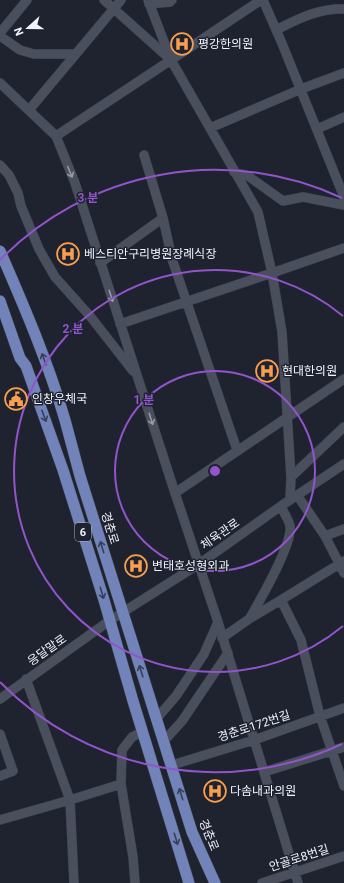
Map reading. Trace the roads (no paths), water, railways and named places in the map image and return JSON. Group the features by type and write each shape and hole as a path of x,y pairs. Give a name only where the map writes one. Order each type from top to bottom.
{"main road":[{"name":"경춘로","path":"0,251 42,353 64,419 122,612 172,765 192,832 215,883"},
{"name":"6","path":"0,301 20,358 26,366 63,470 104,600 142,732 189,883"}],"street":[{"path":"28,0 0,34 20,50 34,54 76,54"},
{"path":"104,0 171,60"},
{"path":"29,110 121,0"},
{"path":"172,0 170,2 149,2 171,60 258,212 272,273 282,332 291,477 294,497 326,536 342,562 344,573"},
{"path":"56,136 262,0 301,89 344,197"},
{"path":"276,30 314,12 336,8 344,9"},
{"path":"210,128 301,89 344,73"},
{"path":"0,83 56,136 75,183 174,493 228,653 298,883"},
{"path":"317,128 344,117"},
{"path":"144,155 172,259 237,450"},
{"path":"0,165 9,176 18,193 21,206 39,249 55,277 90,316 136,375"},
{"path":"234,172 248,176 283,201 303,197 344,205"},
{"path":"100,263 162,218"},
{"path":"120,324 344,248"},
{"path":"174,493 344,379"},
{"path":"291,477 344,427"},
{"name":"체육관로","path":"109,621 199,564 294,497 344,464"},
{"path":"249,619 279,562 288,540 290,526 281,506"},
{"path":"326,536 344,529"},
{"path":"222,638 249,619 342,562"},
{"path":"281,600 301,640 320,716 344,786"},
{"name":"응달말로","path":"0,698 109,621"},
{"path":"157,718 176,696 204,654 218,622"},
{"path":"164,741 182,721 228,653"},
{"path":"26,679 70,800 74,883"},
{"name":"경춘로172번길","path":"172,765 254,740 344,708"},
{"path":"135,883 133,858 121,784 122,750 132,737 142,732"},
{"path":"0,734 13,771 0,776"},
{"path":"264,772 344,747"},
{"path":"0,820 121,784"},
{"name":"안골로8번길","path":"262,883 344,856"}],"place":[{"name":"평강한의원","path":"182,44"},
{"name":"베스티안구리병원장례식장","path":"68,254"},
{"name":"현대한의원","path":"267,371"},
{"name":"인창우체국","path":"16,399"},
{"name":"변태호성형외과","path":"136,566"},
{"name":"다솜내과의원","path":"215,791"}]}
